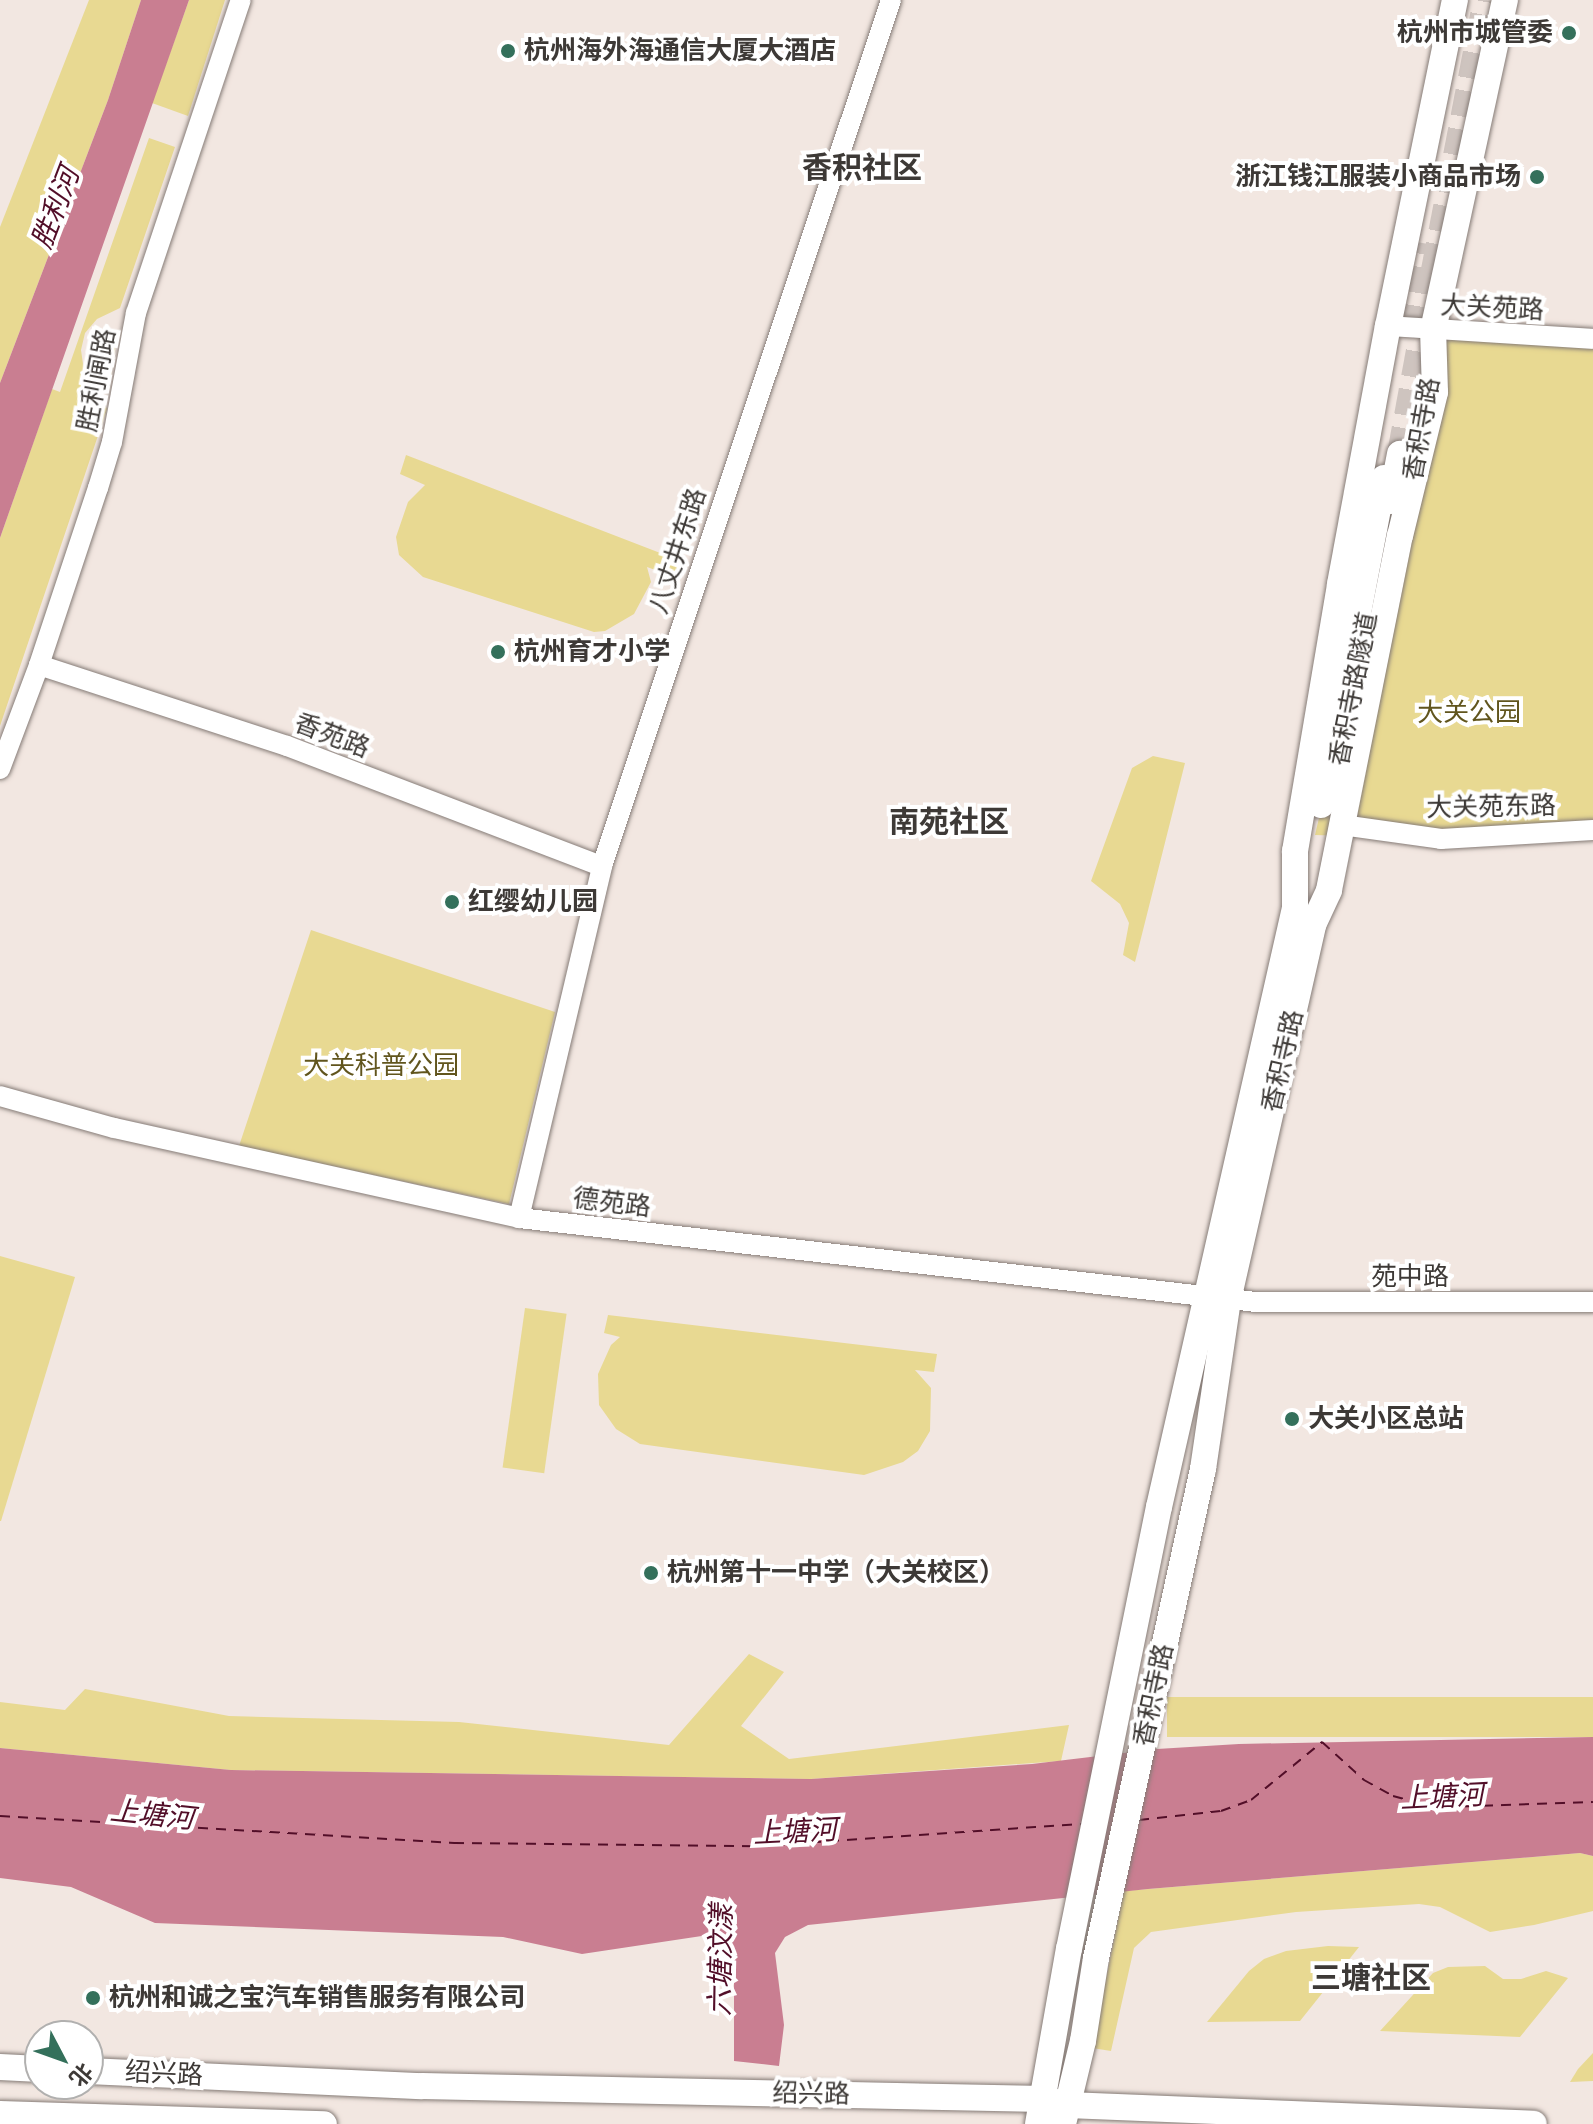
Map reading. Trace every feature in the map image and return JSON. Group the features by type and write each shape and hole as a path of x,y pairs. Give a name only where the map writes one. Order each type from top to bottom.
{"main road":[{"name":"香积寺路","path":"1053,2113 1069,1949 1159,1507 1218,1298 1304,916 1295,851 1388,326 1455,0"},
{"name":"香积寺路","path":"1304,916 1329,890 1400,536 1435,392 1433,330 1505,0"},
{"name":"香积寺路隧道","path":"1304,916 1316,886 1395,452"},
{"name":"香积寺路","path":"1053,2113 1083,2041 1096,1958 1203,1469 1218,1298"},
{"path":"0,2067 24,2068"},
{"name":"绍兴路","path":"104,2072 1053,2113 1534,2124"},
{"name":"绍兴路","path":"0,2114 324,2124"}],"street":[{"name":"胜利闸路","path":"0,769 39,665 112,442 136,313 241,0"},
{"name":"八丈井东路","path":"519,1218 602,866 891,0"},
{"name":"大关苑路","path":"1388,326 1593,339"},
{"name":"香苑路","path":"39,665 287,746 602,866"},
{"name":"大关苑东路","path":"1342,825 1441,839 1593,830"},
{"name":"德苑路","path":"0,1096 144,1135 519,1218 1218,1298"},
{"name":"苑中路","path":"1218,1298 1593,1302"}],"green space":[{"path":"89,0 141,0 108,100 0,383 0,227"},
{"path":"189,0 225,0 188,116 152,103"},
{"path":"149,138 175,147 120,308 97,319 85,333 81,350 84,371 107,409 0,726 0,538 52,389 60,392"},
{"name":"大关公园","path":"1433,330 1593,339 1593,830 1441,839 1315,835"},
{"path":"117,335 111,376 99,361 100,350 111,337"},
{"path":"406,455 681,561 675,577 647,567 651,582 634,614 605,631 594,632 423,577 399,555 396,537 408,502 425,485 400,474"},
{"path":"1153,756 1185,763 1135,962 1123,955 1129,923 1120,904 1091,881 1132,768"},
{"name":"大关科普公园","path":"311,930 555,1012 509,1204 239,1146"},
{"path":"0,1256 75,1277 1,1521 0,1521"},
{"path":"525,1308 567,1314 544,1473 503,1467"},
{"path":"608,1315 937,1354 934,1372 915,1370 931,1388 930,1431 918,1451 903,1462 864,1475 640,1444 616,1429 599,1405 598,1374 611,1345 620,1337 604,1333"},
{"path":"749,1654 784,1672 741,1726 789,1759 1069,1725 1061,1761 811,1779 231,1770 0,1748 0,1702 65,1710 85,1689 229,1716 459,1722 669,1745"},
{"path":"1167,1697 1593,1697 1593,1737 1167,1737"},
{"path":"1580,1853 1593,1856 1593,1911 1534,1925 1490,1932 1440,1907 1419,1904 1296,1912 1151,1932 1134,1948 1111,2051 1092,2048 1124,1891"},
{"path":"1328,1946 1359,1947 1300,2021 1207,2022 1249,1971 1264,1959 1286,1951"},
{"path":"1485,1966 1503,1979 1521,1979 1546,1971 1568,1978 1520,2037 1380,2031 1433,1973 1448,1967"},
{"path":"1593,2053 1593,2081 1570,2082 1578,2069"}],"water":[{"path":"141,0 189,0 0,538 0,383 108,100"},
{"name":"上塘河","path":"1593,1737 1593,1856 1580,1853 1148,1889 808,1925 785,1937 775,1953 784,2025 779,2066 734,2061 734,1949 727,1939 715,1934 582,1954 503,1937 155,1923 71,1887 0,1878 0,1748 231,1770 811,1779 1032,1764 1157,1749 1239,1744"}],"ferry route":[{"path":"1139,1820 1221,1811 1251,1800 1322,1742 1364,1780 1393,1796 1422,1804 1447,1807 1593,1802"},
{"path":"0,1816 454,1843 757,1846 1081,1824"}],"tunnel":[{"path":"1434,270 1486,0"},
{"path":"1409,331 1424,243"},
{"path":"1400,454 1426,312"}],"place":[{"name":"杭州市城管委","path":"1569,33"},
{"name":"杭州海外海通信大厦大酒店","path":"508,51"},
{"name":"浙江钱江服装小商品市场","path":"1537,177"},
{"name":"杭州育才小学","path":"498,652"},
{"name":"红缨幼儿园","path":"452,902"},
{"name":"大关小区总站","path":"1292,1419"},
{"name":"杭州第十一中学（大关校区）","path":"651,1573"},
{"name":"杭州和诚之宝汽车销售服务有限公司","path":"93,1998"}],"district":[{"name":"香积社区","path":"862,169"},
{"name":"南苑社区","path":"949,823"},
{"name":"三塘社区","path":"1371,1979"}],"water label":[{"name":"胜利河","path":"56,208"},
{"name":"六塘汶漾","path":"721,1960"}]}
